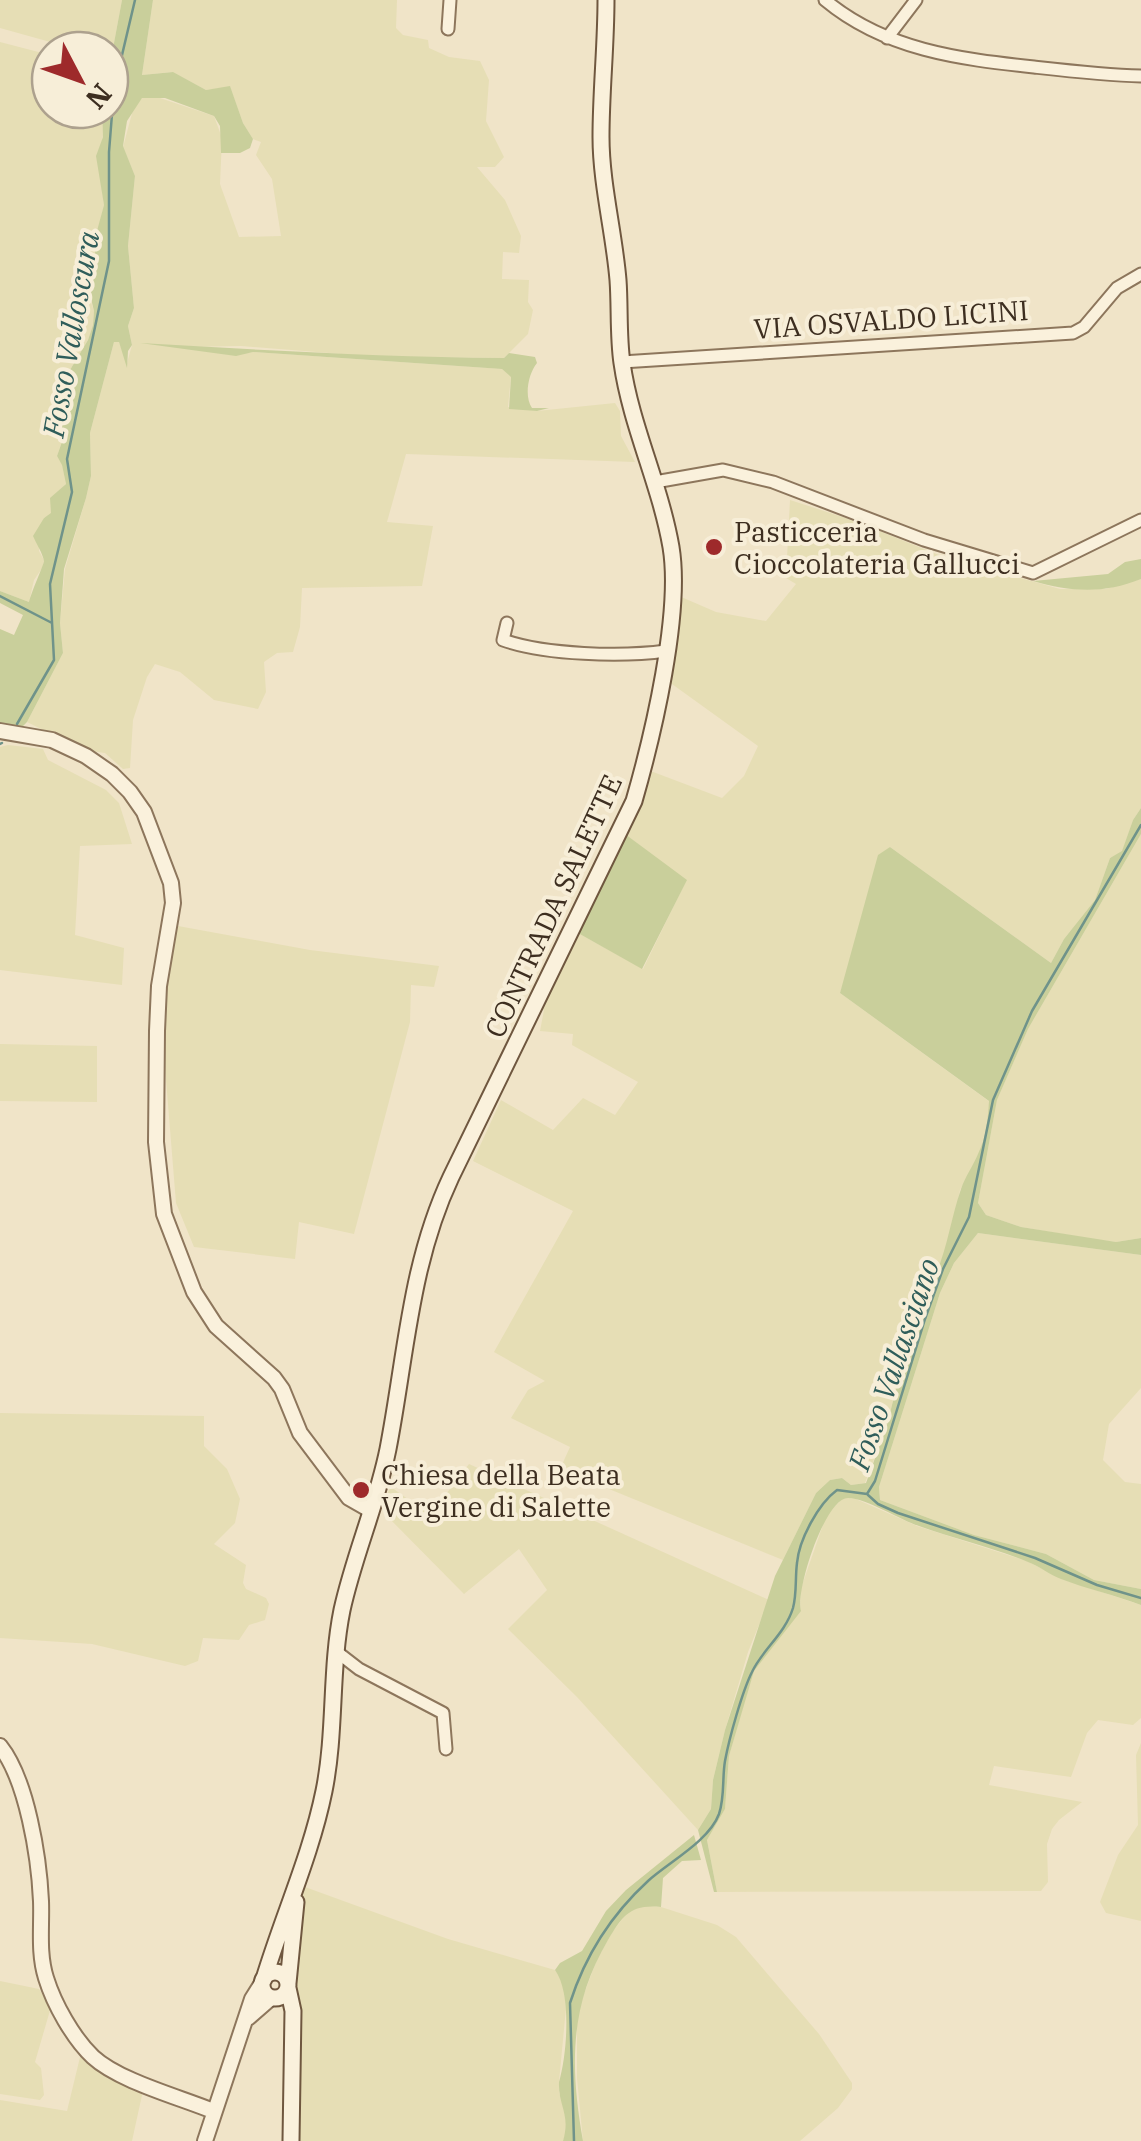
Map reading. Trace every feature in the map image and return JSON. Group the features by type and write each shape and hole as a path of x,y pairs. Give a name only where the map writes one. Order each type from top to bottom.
{"main road":[{"name":"CONTRADA SALETTE","path":"301,1868 325,1787 337,1652 350,1577 388,1447 415,1279 435,1210 634,801 666,651 673,577 671,548 655,482 633,417 622,362 618,280 601,138 606,0"},
{"path":"290,2141 292,2030 288,1986 301,1868"},
{"path":"268,1990 301,1868"},
{"path":"268,1990 271,1973 280,1973 288,1986"},
{"path":"268,1990 282,1997 288,1986"},
{"path":"268,1990 286,2011 292,2030"}],"street":[{"path":"448,29 450,0"},
{"path":"826,0 843,15 929,53 972,61 1141,76"},
{"path":"888,38 916,0"},
{"name":"VIA OSVALDO LICINI","path":"622,362 1073,333 1084,327 1118,288 1141,274"},
{"path":"655,482 723,470 772,482 924,540 1032,572 1141,520"},
{"path":"507,623 503,640 526,648 635,655 666,651"},
{"path":"0,731 52,740 86,756 112,774 144,812 172,893 170,928 158,986 156,1142 164,1214 194,1292 216,1326 274,1378 300,1433 349,1498 370,1510"},
{"path":"337,1652 359,1669 444,1713 446,1748"},
{"path":"0,1746 25,1797 41,1896 41,1954 54,1998 94,2058 122,2074 212,2111"},
{"path":"205,2141 252,1999 268,1990"}],"shaded area":[{"path":"0,0 122,0 116,30 30,30 30,36 0,28"},
{"path":"153,0 397,0 396,28 403,35 428,40 429,48 449,57 480,61 489,80 486,121 504,157 495,167 477,167 505,200 521,236 519,253 503,252 502,279 529,280 528,302 533,310 528,334 504,358 379,357 241,346 185,347 231,355 253,352 502,369 511,376 508,407 537,411 615,403 620,411 621,436 635,462 406,454 387,522 433,526 422,586 302,588 300,627 293,652 277,653 264,662 266,692 258,709 214,700 180,672 155,664 133,720 130,768 123,769 105,753 84,750 27,722 63,653 60,623 65,569 91,476 90,433 114,342 119,342 127,363 132,345 128,326 134,308 128,246 135,176 123,147 134,106 142,98 154,96 214,116 222,138 220,184 239,237 281,236 272,179 256,155 261,142 253,139 243,123 230,87 206,90 172,72 142,75"},
{"path":"0,42 30,50 30,130 103,130 98,159 104,205 90,299 93,325 67,375 71,397 61,420 63,439 57,456 66,484 51,498 51,514 44,518 40,529 43,567 34,580 29,602 0,591"},
{"path":"790,500 944,557 1060,589 1106,589 1141,579 1141,808 1122,852 1110,858 1095,900 1064,939 1051,963 890,847 840,993 990,1102 987,1125 980,1152 960,1190 949,1244 913,1310 919,1314 887,1425 865,1483 851,1485 842,1478 830,1480 816,1493 783,1560 560,1469 570,1447 511,1418 528,1390 545,1381 494,1352 573,1211 473,1161 501,1100 553,1130 583,1098 615,1115 638,1082 572,1045 573,1034 540,1031 544,1010 540,1008 578,933 643,969 686,881 625,834 648,770 722,798 744,776 758,746 665,679 679,596 716,612 766,621 796,584 786,578"},
{"path":"0,747 43,749 48,760 106,790 119,803 132,844 80,846 75,935 124,948 122,985 0,970"},
{"path":"1141,834 1141,1238 1098,1240 1021,1227 986,1215 978,1203 997,1100 1028,1029"},
{"path":"178,926 310,950 439,966 434,987 411,985 410,1022 354,1234 299,1222 295,1259 194,1247 176,1203 164,1055 166,987"},
{"path":"0,1044 97,1046 97,1102 0,1101"},
{"path":"978,1233 1141,1255 1141,1388 1109,1424 1103,1460 1125,1482 1141,1484 1141,1589 1094,1580 1046,1554 974,1535 880,1500 879,1487 940,1293 954,1263"},
{"path":"0,1413 204,1416 204,1446 227,1469 240,1499 235,1523 214,1544 246,1565 246,1589 266,1598 269,1604 265,1620 249,1625 239,1640 203,1638 198,1661 185,1666 92,1644 0,1638"},
{"path":"469,1464 769,1600 748,1652 725,1730 713,1780 711,1809 698,1830 577,1697 508,1629 547,1590 519,1549 464,1594 384,1513 383,1501 391,1487 430,1515"},
{"path":"844,1497 1141,1605 1141,1718 1133,1725 1098,1720 1087,1733 1071,1777 994,1766 989,1785 1082,1802 1052,1829 1047,1844 1048,1882 1041,1891 717,1892 707,1840 725,1809 729,1756 754,1671 800,1611 801,1588 826,1516"},
{"path":"1141,1743 1141,1921 1106,1913 1100,1902 1118,1855 1138,1825 1136,1755"},
{"path":"305,1887 448,1939 555,1970 563,1981 566,2008 559,2082 568,2126 563,2141 296,2141 294,1999 301,1891"},
{"path":"641,1905 661,1907 717,1925 736,1937 819,2034 852,2083 852,2089 838,2108 800,2141 583,2141 577,2078 577,2012 598,1957 613,1931 627,1913"},
{"path":"0,1981 39,1989 51,2007 35,2062 41,2068 44,2095 40,2100 0,2094"},
{"path":"82,2049 144,2086 132,2141 0,2141 0,2100 67,2111"}],"green space":[{"path":"122,0 153,0 142,75 173,72 206,90 230,86 253,139 250,148 240,153 221,153 220,126 214,116 165,98 142,98 130,116 130,30 116,30"},
{"path":"103,130 126,130 123,146 135,176 128,246 134,308 128,326 132,345 127,368 119,342 114,342 90,433 91,476 64,569 60,623 63,653 27,722 22,727 0,724 0,629 14,635 23,615 0,603 0,591 29,602 44,561 33,536 51,513 50,498 66,484 57,456 63,439 61,421 71,398 67,375 93,325 88,286 96,261 94,242 104,205 96,156"},
{"path":"140,343 367,355 504,358 509,353 535,357 528,398 532,408 549,408 509,409 511,377 502,369 253,352 236,356"},
{"path":"1141,559 1141,579 1114,587 1074,589 1033,581 1108,574 1125,562"},
{"path":"1141,808 1141,834 1028,1029 997,1100 978,1203 986,1215 1021,1227 1116,1242 1141,1238 1141,1255 978,1233 954,1263 940,1293 879,1487 880,1500 974,1535 1046,1554 1094,1580 1141,1589 1141,1605 1061,1579 1032,1564 919,1526 864,1502 848,1498 839,1502 821,1528 807,1566 801,1611 754,1671 729,1756 725,1809 707,1840 714,1892 698,1830 711,1809 713,1780 725,1730 775,1576 816,1493 830,1480 842,1478 851,1485 866,1483 919,1314 912,1310 932,1283 961,1189 986,1128 989,1101 840,993 878,855 890,847 1051,963 1064,939 1095,900 1110,858 1122,851"},
{"path":"625,834 687,880 642,969 578,933"},
{"path":"694,1835 701,1860 682,1861 663,1878 661,1907 642,1907 623,1918 595,1965 576,2037 576,2088 583,2141 563,2141 566,2124 559,2082 566,2041 566,2008 555,1970 582,1951 606,1911 626,1890"}],"waterway":[{"name":"Fosso Valloscura","path":"17,724 54,660 50,584 72,492 67,459 109,261 109,152 114,89 135,0"},
{"path":"0,596 52,623"},
{"name":"Fosso Vallasciano","path":"574,2141 570,2003 576,1986 592,1952 623,1907 648,1881 698,1842 719,1814 725,1761 740,1703 756,1664 785,1626 793,1608 796,1569 806,1533 823,1504 837,1490 867,1494 875,1481 925,1319 943,1269 969,1217 993,1100 1032,1011 1141,825"},
{"path":"868,1495 898,1513 1141,1598"}],"place":[{"name":"Pasticceria Cioccolateria Gallucci","path":"714,547"},
{"name":"Chiesa della Beata Vergine di Salette","path":"361,1490"}]}
